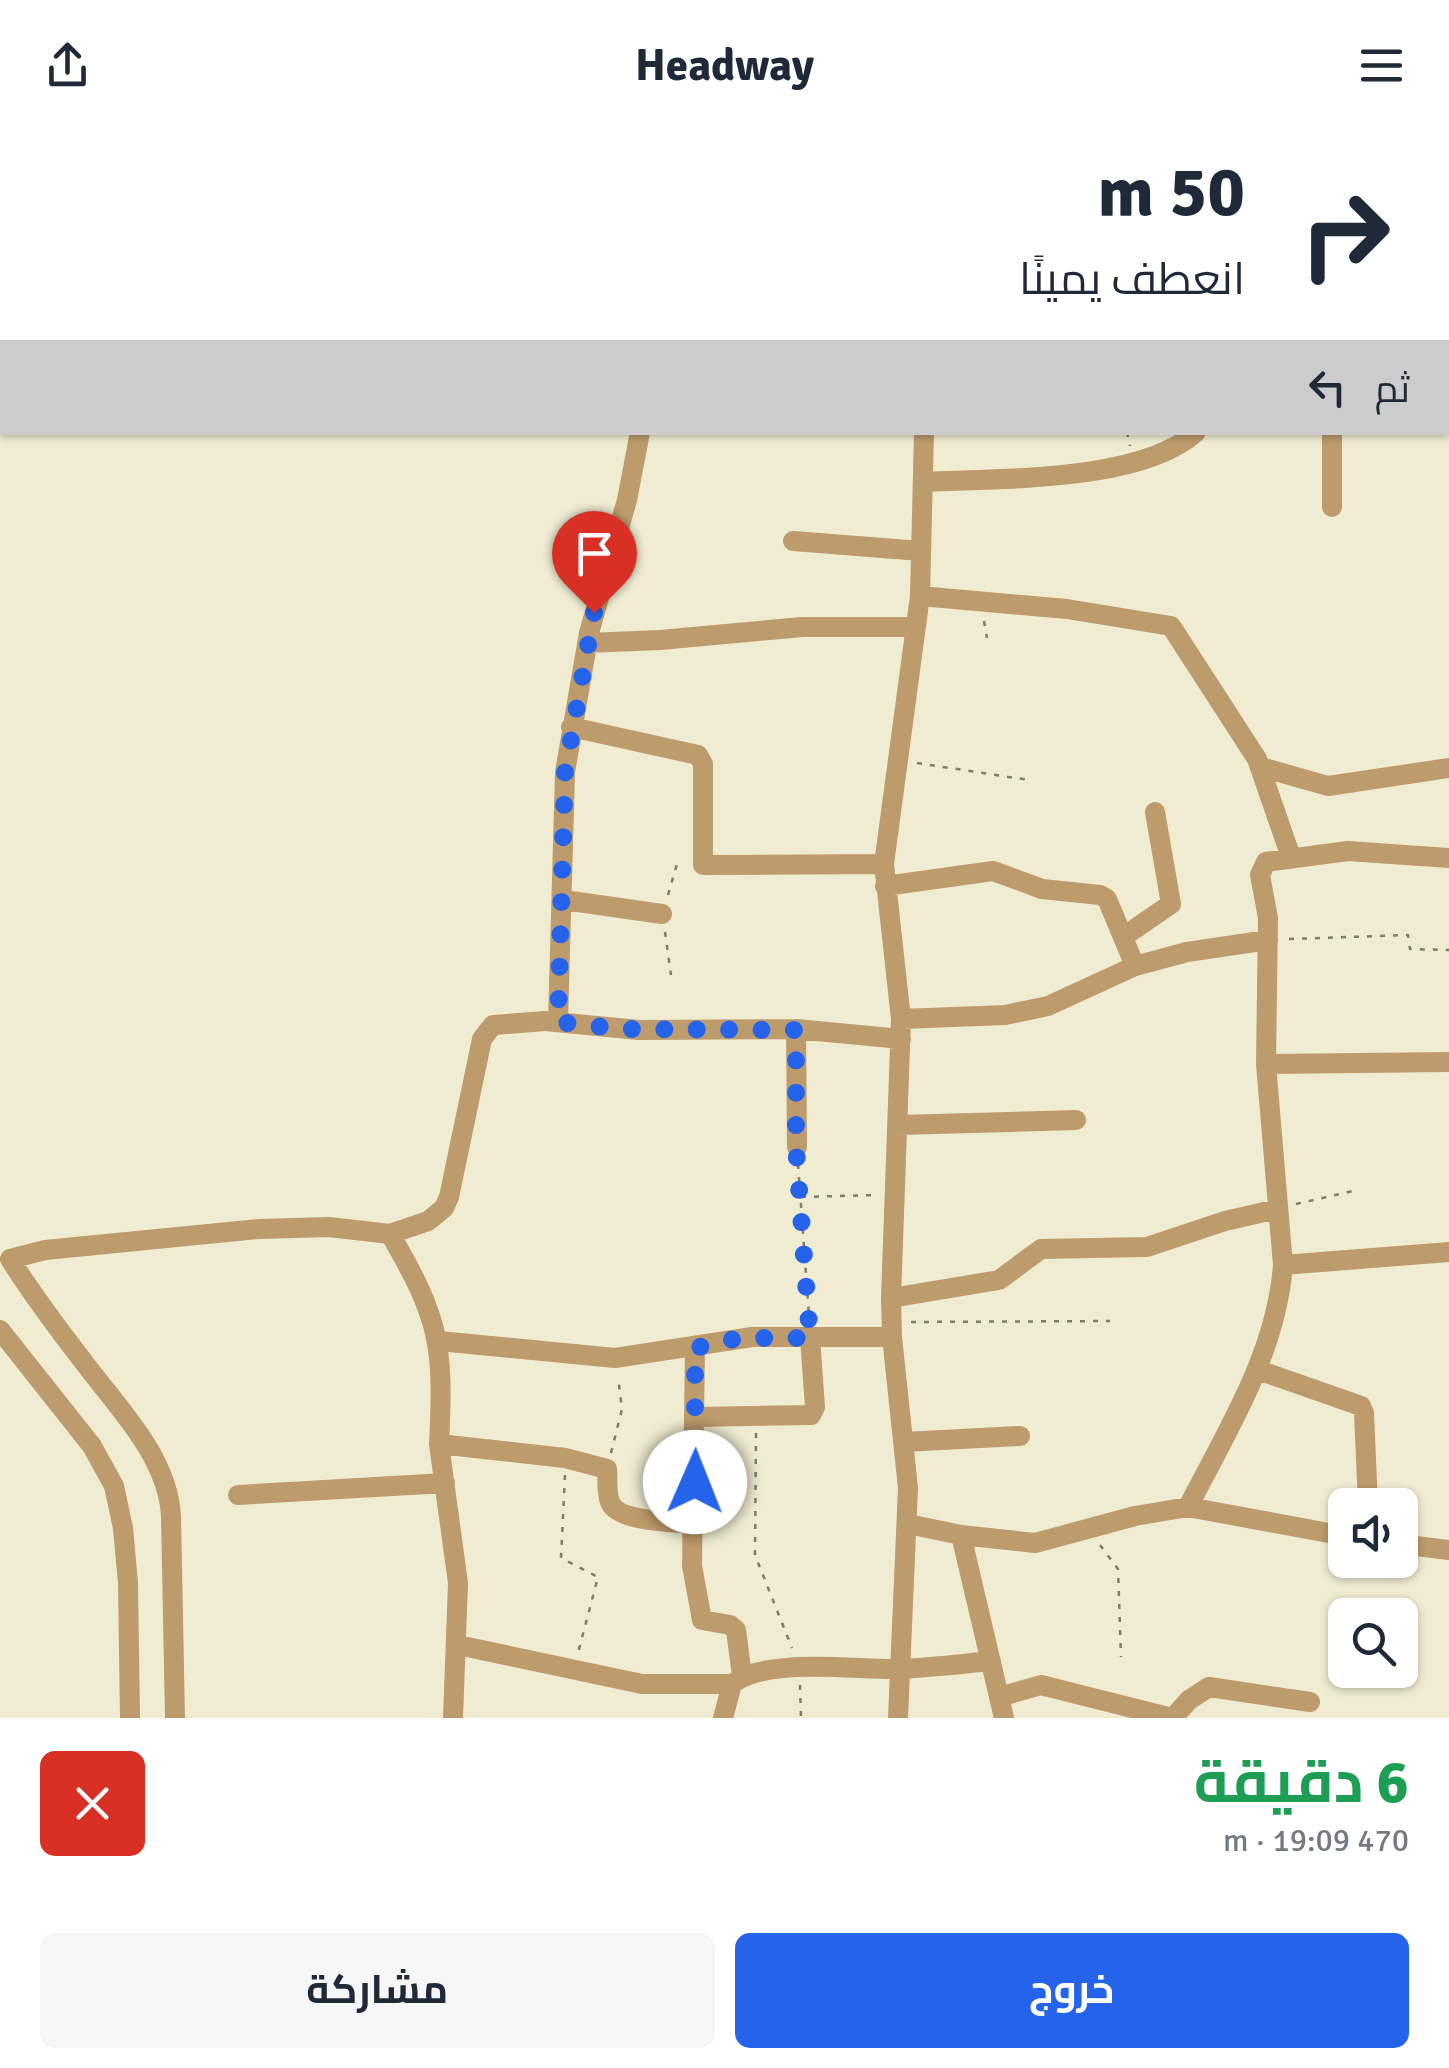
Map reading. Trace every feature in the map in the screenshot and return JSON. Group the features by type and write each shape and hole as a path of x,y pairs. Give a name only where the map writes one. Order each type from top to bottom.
{"street":[{"path":"558,1022 564,900 562,812 571,727 598,593 628,500 639,435"},
{"path":"898,1718 908,1524 891,1298 901,1029 884,864 920,596 924,435"},
{"path":"924,482 1091,472 1178,446 1192,435"},
{"path":"1332,435 1332,507"},
{"path":"793,541 921,551"},
{"path":"920,596 1067,609 1171,626 1261,767 1291,857"},
{"path":"587,643 802,627 916,627"},
{"path":"571,727 698,755 703,764 703,865 884,864"},
{"path":"1261,767 1328,786 1449,768"},
{"path":"1124,938 1168,908 1172,899 1155,812"},
{"path":"1188,1507 1258,1370 1277,1308 1282,1266 1266,1064 1268,940 1261,870 1266,862 1348,851 1449,858"},
{"path":"885,886 998,872 1042,889 1104,896 1135,966"},
{"path":"564,900 662,914"},
{"path":"3,1253 259,1229 329,1227 390,1234 428,1221 444,1208 449,1197 486,1032 504,1022 558,1022 622,1029 901,1029 1048,1006 1135,966 1187,952 1268,940"},
{"path":"796,1030 796,1147"},
{"path":"1266,1064 1449,1062"},
{"path":"898,1125 1076,1120"},
{"path":"891,1298 999,1280 1042,1249 1147,1247 1277,1209"},
{"path":"390,1234 426,1300 439,1341 440,1444 458,1583 453,1718"},
{"path":"1282,1266 1449,1252"},
{"path":"3,1253 144,1445 164,1479 171,1516 174,1718"},
{"path":"0,1330 92,1446 114,1486 128,1583 130,1718"},
{"path":"439,1341 615,1358 739,1338 810,1338 892,1330"},
{"path":"696,1416 807,1417 814,1411 810,1338"},
{"path":"695,1348 692,1566 700,1618 736,1630 737,1680 723,1718"},
{"path":"1258,1370 1360,1406 1364,1413 1367,1488"},
{"path":"904,1442 1020,1436"},
{"path":"440,1444 566,1458 608,1469 610,1503 618,1512 694,1524"},
{"path":"238,1495 445,1483"},
{"path":"908,1524 961,1535 1035,1543 1135,1516 1188,1507 1328,1533"},
{"path":"961,1535 1004,1718"},
{"path":"1418,1546 1449,1550"},
{"path":"458,1645 642,1684 737,1680 800,1669 901,1669 990,1662"},
{"path":"998,1697 1042,1685 1173,1718 1208,1687 1310,1702"}],"path":[{"path":"896,760 1029,780"},
{"path":"671,975 662,914 678,864 703,865"},
{"path":"1268,940 1408,935 1410,949 1449,950"},
{"path":"796,1147 810,1338"},
{"path":"1277,1209 1353,1190"},
{"path":"801,1197 894,1195"},
{"path":"892,1330 1110,1321"},
{"path":"608,1469 622,1409 615,1358"},
{"path":"756,1418 755,1555 800,1669 800,1718"},
{"path":"566,1458 561,1558 598,1577 574,1668"},
{"path":"1088,1530 1118,1569 1121,1657"}],"route":[{"path":"594,613 565,772 558,1022 622,1029 796,1030 796,1147 810,1338 739,1338 695,1348 695,1482"}]}
